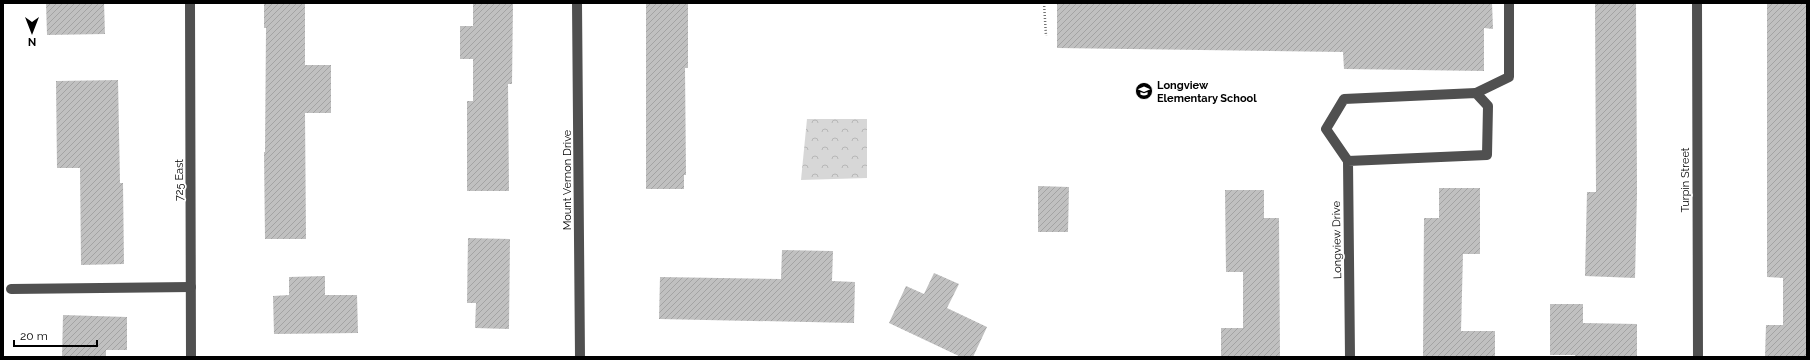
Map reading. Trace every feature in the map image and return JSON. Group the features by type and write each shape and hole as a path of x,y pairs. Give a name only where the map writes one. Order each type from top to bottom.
{"street":[{"name":"725 East","path":"190,3 192,357"},
{"name":"Mount Vernon Drive","path":"577,3 580,357"},
{"path":"1476,93 1488,106 1487,155 1348,161 1326,129 1344,99 1476,93 1509,77 1509,3"},
{"name":"Turpin Street","path":"1697,3 1698,357"},
{"name":"Longview Drive","path":"1348,161 1350,357"},
{"path":"11,289 191,287"}],"path":[{"path":"1044,3 1046,36"}],"green space":[{"path":"807,119 867,119 867,178 801,180"}],"building":[{"path":"46,3 104,3 105,34 47,35"},
{"path":"264,3 305,3 305,65 331,65 331,113 305,113 306,239 265,239 264,152 266,28 264,28"},
{"path":"473,3 513,3 512,84 508,84 509,191 467,191 467,101 473,101 473,59 460,59 460,26 473,26"},
{"path":"646,3 688,3 688,68 685,68 686,175 684,175 684,189 646,189"},
{"path":"1057,3 1492,3 1493,29 1484,28 1484,71 1344,69 1343,52 1057,48"},
{"path":"1595,3 1636,3 1637,193 1635,278 1585,276 1587,192 1596,192"},
{"path":"1767,3 1807,3 1807,357 1765,357 1766,325 1783,325 1783,278 1767,277"},
{"path":"118,80 120,183 123,183 124,264 81,265 80,168 57,168 56,81"},
{"path":"1038,186 1069,187 1068,232 1038,232"},
{"path":"1439,188 1480,188 1480,254 1463,254 1461,331 1495,331 1495,357 1423,357 1424,218 1439,218"},
{"path":"1225,190 1264,190 1264,218 1279,218 1280,357 1221,357 1221,328 1243,328 1243,272 1226,272"},
{"path":"468,238 510,239 509,329 475,328 476,303 467,303"},
{"path":"782,250 833,251 832,281 855,282 854,323 659,319 660,277 781,279"},
{"path":"934,273 959,284 947,308 987,327 973,357 961,357 889,323 906,286 924,294"},
{"path":"325,276 325,295 357,295 358,333 274,334 273,296 289,295 289,277"},
{"path":"1550,304 1583,304 1583,323 1637,324 1637,357 1575,357 1575,355 1550,355"},
{"path":"63,315 127,317 127,350 106,350 106,357 62,357"}],"place":[{"name":"Longview Elementary School","path":"1144,91"}]}
